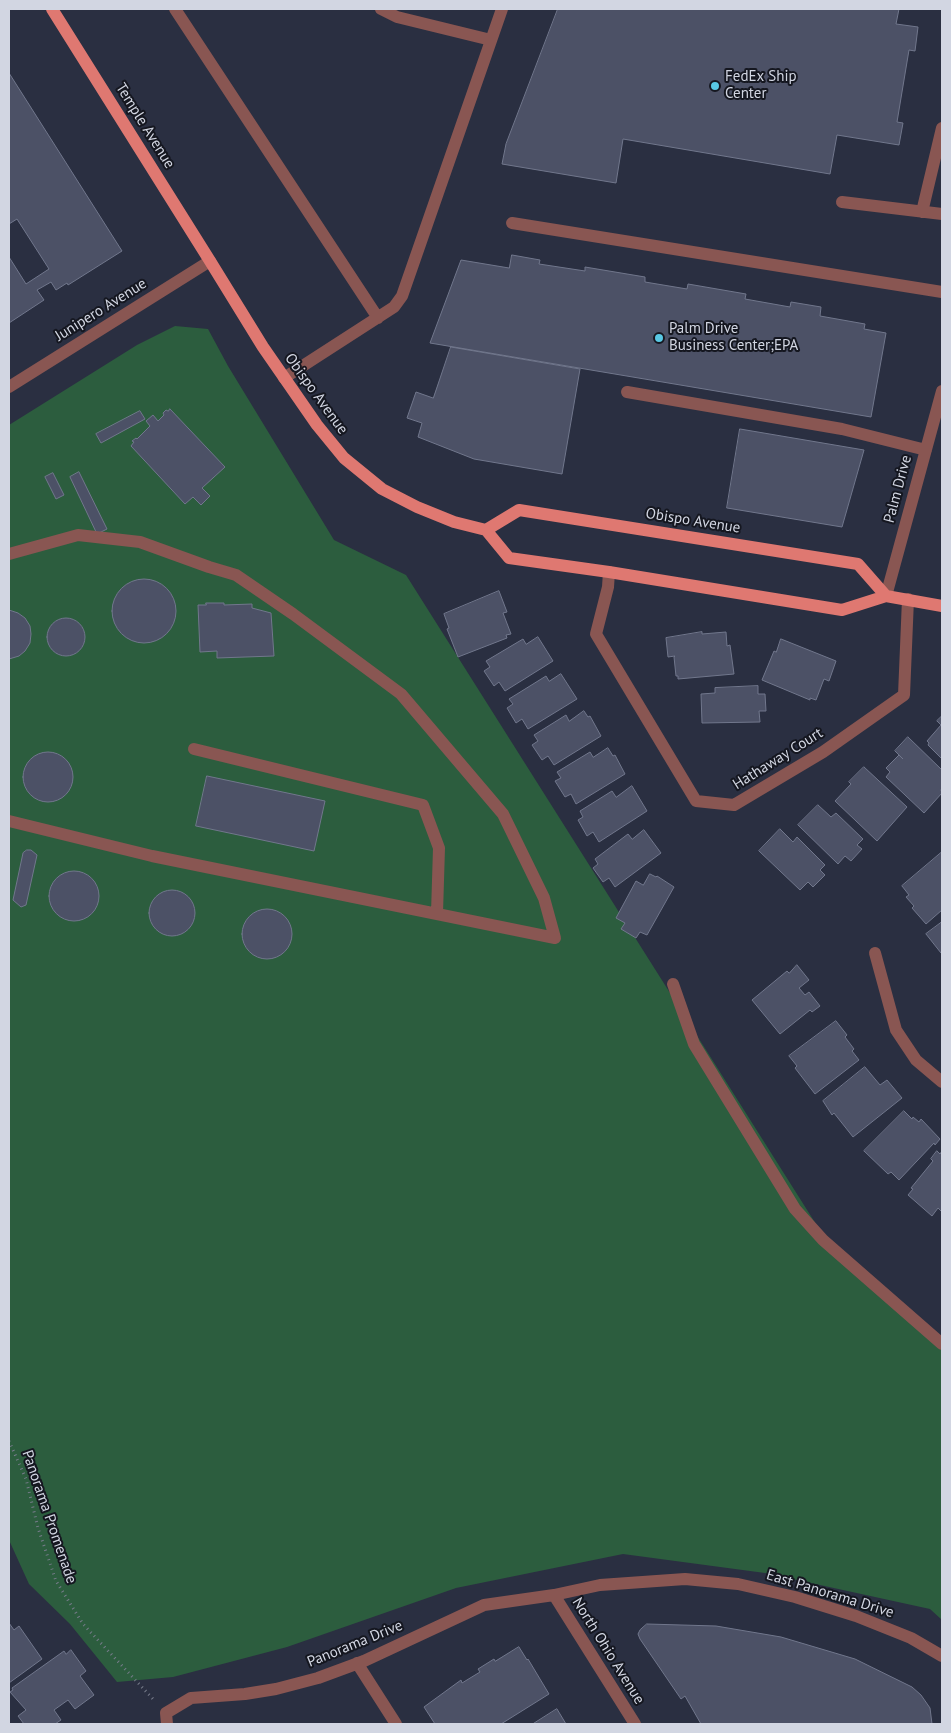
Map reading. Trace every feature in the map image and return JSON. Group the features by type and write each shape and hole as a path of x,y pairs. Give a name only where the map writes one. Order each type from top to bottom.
{"main road":[{"name":"Temple Avenue","path":"52,9 210,261"},
{"name":"Obispo Avenue","path":"210,261 284,378 317,425 344,458 382,488 417,508 486,530 519,510 858,564 886,596"},
{"path":"486,530 509,558 609,572 842,610 886,596 942,606"}],"street":[{"path":"175,9 378,318"},
{"path":"382,9 397,17 491,40"},
{"path":"284,378 394,308 402,296 502,9"},
{"path":"922,212 942,128"},
{"path":"842,202 942,214"},
{"path":"512,223 942,292"},
{"name":"Junipero Avenue","path":"9,388 210,261"},
{"name":"Palm Drive","path":"886,596 942,391"},
{"path":"627,392 842,429 926,450"},
{"path":"9,554 78,535 140,542 236,575 293,614 401,694 503,814 544,898 555,938 152,856 9,822"},
{"name":"Hathaway Court","path":"609,572 608,587 596,634 696,801 734,805 822,752 904,695 908,599"},
{"path":"194,749 423,805 439,848 437,913"},
{"path":"875,953 896,1030 916,1060 942,1082"},
{"path":"673,984 694,1044 795,1209 823,1240 942,1344"},
{"name":"East Panorama Drive","path":"554,1595 600,1585 686,1579 738,1584 795,1597 856,1616 911,1638 942,1656"},
{"name":"Panorama Drive","path":"167,1719 191,1698 245,1694 276,1689 318,1678 357,1663 484,1604 554,1595"},
{"name":"North Ohio Avenue","path":"554,1595 635,1724"},
{"path":"357,1663 396,1724"}],"path":[{"name":"Panorama Promenade","path":"9,1441 26,1479 38,1528 56,1581 83,1624 167,1719"}],"green space":[{"path":"175,326 208,329 228,366 334,540 406,575 821,1232 942,1339 942,1620 930,1609 765,1573 623,1554 456,1588 287,1647 173,1677 117,1682 70,1624 29,1584 9,1540 9,425 137,345"}],"building":[{"name":"FedEx Ship Center","path":"558,9 899,9 896,24 918,27 915,51 909,50 897,122 903,123 899,145 837,135 830,174 623,139 616,183 502,164 506,144"},
{"path":"9,73 122,251 68,285 67,283 56,290 51,282 37,290 44,300 9,323 9,257 26,284 49,269 17,219 9,224"},
{"name":"Palm Drive Business Center;EPA","path":"512,255 540,260 539,264 585,271 585,267 645,277 645,282 687,289 688,284 746,294 745,299 790,307 791,302 821,307 820,316 865,324 864,329 886,333 871,417 430,343 461,260 509,268"},
{"path":"451,347 580,369 562,474 474,459 418,437 422,423 407,418 416,392 433,398"},
{"path":"170,409 225,467 202,488 210,496 201,505 193,497 185,504 131,446 134,442 132,441 137,439 150,426 146,421 153,415 158,421 166,410"},
{"path":"140,411 145,419 101,443 96,434"},
{"path":"740,429 864,450 842,527 727,508"},
{"path":"79,472 107,529 97,534 70,477"},
{"path":"53,473 64,495 56,499 45,477"},
{"path":"144,579 156,582 167,588 173,599 176,611 173,623 167,634 156,640 144,643 132,640 121,634 115,623 112,611 115,599 121,588 132,582"},
{"path":"499,591 507,612 503,613 511,634 506,635 507,638 458,657 447,629 449,628 444,614"},
{"path":"206,603 224,603 224,605 252,604 252,608 271,613 274,656 217,658 217,651 200,652 198,605 206,605"},
{"path":"9,610 25,618 30,626 31,634 30,643 25,651 19,656 9,659"},
{"path":"66,618 73,619 79,624 84,630 84,644 79,650 73,655 66,656 59,655 53,650 48,644 47,637 48,630 53,624 59,619"},
{"path":"702,632 702,634 726,632 727,646 730,645 734,674 678,679 678,676 676,676 675,656 668,657 666,638"},
{"path":"538,637 553,661 505,691 499,682 494,686 484,671 490,667 486,661 523,639 526,644"},
{"path":"781,639 836,661 829,681 824,679 816,700 810,698 810,700 762,680"},
{"path":"561,674 577,699 528,729 522,719 516,723 507,708 513,704 509,699 546,676 549,681"},
{"path":"758,686 758,694 765,694 766,711 759,711 760,722 702,723 701,694 715,693 715,688"},
{"path":"584,711 588,717 590,716 601,736 554,765 548,756 542,760 532,745 538,741 534,735 566,715 569,721"},
{"path":"942,716 942,759 928,745 927,741 941,725 937,721"},
{"path":"908,737 942,770 942,793 924,813 886,777 890,772 886,768 899,755 895,751"},
{"path":"608,748 613,756 615,755 625,774 576,804 571,794 565,797 555,781 561,778 557,772 590,752 593,757"},
{"path":"43,752 53,752 66,759 73,772 73,782 66,795 53,802 43,802 34,798 27,791 23,782 23,772 27,763 34,756"},
{"path":"864,767 907,807 877,841 835,801 851,784 849,782"},
{"path":"207,776 325,801 314,851 196,826"},
{"path":"632,786 647,811 599,842 593,832 587,836 578,820 583,817 580,811 612,791 616,797"},
{"path":"818,805 831,817 836,813 863,839 857,845 862,849 851,861 845,856 838,864 798,825"},
{"path":"780,829 793,842 797,837 825,865 820,870 825,875 813,887 808,882 800,890 759,851"},
{"path":"644,830 661,853 615,887 609,878 603,882 593,868 598,864 595,859 628,834 632,839"},
{"path":"31,850 37,855 26,905 21,907 13,900 23,853"},
{"path":"942,852 942,910 926,924 912,908 914,906 906,897 909,895 902,886"},
{"path":"74,871 88,875 95,882 99,896 95,910 88,917 74,921 60,917 53,910 49,896 53,882 60,875"},
{"path":"650,874 657,876 674,887 647,935 640,932 636,938 621,929 625,923 616,918 636,881 643,885"},
{"path":"167,890 177,890 191,900 195,913 191,926 185,932 177,936 167,936 153,926 149,918 149,908 159,894"},
{"path":"262,909 272,909 285,916 292,929 292,939 285,952 272,959 262,959 253,955 246,948 242,939 242,929 246,920 253,913"},
{"path":"942,922 942,953 941,953 926,934"},
{"path":"797,965 809,980 799,988 805,995 809,992 820,1006 812,1012 810,1010 780,1034 752,1000"},
{"path":"836,1021 847,1035 845,1037 859,1060 815,1094 795,1068 797,1066 789,1056"},
{"path":"865,1067 880,1085 887,1080 902,1098 853,1137 834,1113 832,1115 823,1101"},
{"path":"904,1111 912,1119 913,1117 919,1122 921,1119 940,1139 899,1180 891,1172 888,1174 864,1151"},
{"path":"937,1151 940,1154 942,1151 942,1212 938,1208 932,1216 908,1195 913,1189 911,1188 933,1161 931,1159"},
{"path":"9,1623 14,1630 19,1626 42,1659 9,1683"},
{"path":"647,1624 716,1626 781,1637 855,1659 912,1687 921,1695 930,1708 932,1724 701,1724 685,1696 681,1699 640,1639 638,1634"},
{"path":"519,1647 549,1694 501,1724 435,1724 424,1707 461,1680 462,1683 480,1672 478,1669"},
{"path":"71,1650 86,1671 80,1676 94,1695 75,1709 68,1700 54,1710 61,1720 55,1724 24,1724 18,1716 26,1710 10,1692 13,1690 12,1688 64,1651 66,1654"},
{"path":"557,1709 566,1724 533,1724"}],"place":[{"name":"FedEx Ship Center","path":"715,86"},
{"name":"Palm Drive Business Center;EPA","path":"659,338"}]}
